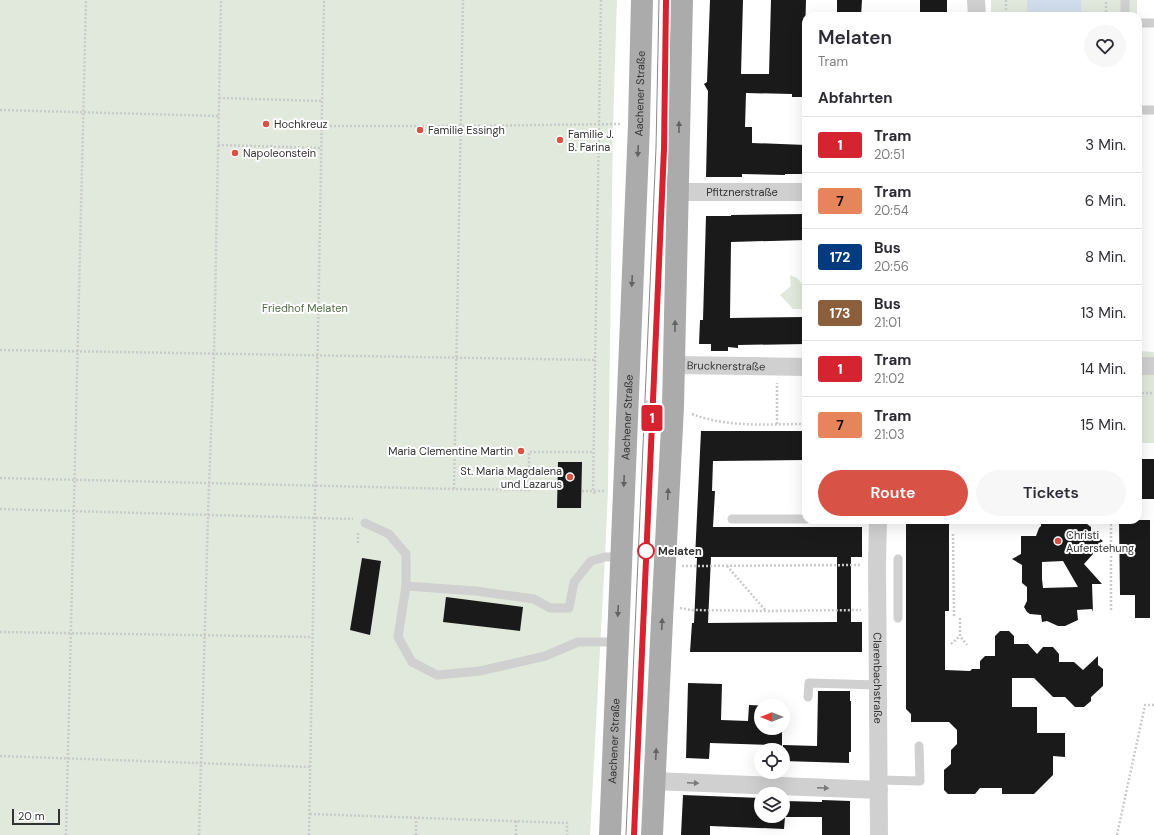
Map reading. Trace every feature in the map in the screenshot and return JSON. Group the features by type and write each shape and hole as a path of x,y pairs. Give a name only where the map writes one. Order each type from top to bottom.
{"main road":[{"name":"Aachener Straße","path":"610,835 626,409 639,125 642,0"},
{"path":"652,835 665,564 665,408 674,366 682,0"}],"street":[{"path":"976,0 977,12"},
{"name":"Pfitznerstraße","path":"677,192 802,192"},
{"name":"Brucknerstraße","path":"674,366 802,368"},
{"path":"1142,366 1154,366"},
{"name":"Clarenbachstraße","path":"878,524 879,835"},
{"path":"654,781 879,785"}],"lane":[{"path":"1125,0 1125,12"},
{"path":"1142,23 1154,23"},
{"path":"1142,110 1154,110"},
{"path":"732,519 802,519"},
{"path":"366,523 389,534 406,554 406,586 398,637 412,662 437,675 480,671 546,656 578,642 617,642"},
{"path":"406,586 476,591 534,599 550,608 569,608 574,582 591,561 605,557 620,557"},
{"path":"898,559 898,618"},
{"path":"808,696 809,683 878,685"},
{"path":"879,785 920,781 919,746"}],"path":[{"path":"66,835 86,0"},
{"path":"199,835 214,353 221,0"},
{"path":"309,835 324,0"},
{"path":"454,489 463,0"},
{"path":"596,495 593,491 593,452 601,0"},
{"path":"1006,0 1006,12"},
{"path":"1106,0 1106,12"},
{"path":"219,98 322,101"},
{"path":"0,110 218,116"},
{"path":"322,126 639,125"},
{"path":"218,146 321,148"},
{"path":"0,350 595,360"},
{"name":"Brucknerstraße","path":"777,424 778,367"},
{"path":"1142,393 1154,392"},
{"path":"641,397 665,408 704,419 742,424 802,424"},
{"path":"0,478 529,490 529,452 593,452"},
{"path":"582,491 624,491"},
{"path":"0,510 359,519 366,523"},
{"path":"1111,524 1111,611"},
{"path":"954,534 954,618"},
{"path":"665,564 694,566 878,565"},
{"path":"727,566 766,611"},
{"path":"663,607 691,610 878,610"},
{"path":"960,618 960,636 967,645"},
{"path":"0,632 312,637"},
{"path":"950,644 960,636"},
{"path":"1117,835 1145,705 1154,705"},
{"path":"0,756 310,767"},
{"path":"309,814 567,823 566,835"},
{"path":"416,818 416,835"},
{"path":"516,821 516,835"}],"green space":[{"name":"Friedhof Melaten","path":"0,0 617,0 613,124 608,491 590,835 0,835"},
{"path":"991,0 1137,0 1137,12 991,12"},
{"path":"790,275 797,278 802,284 802,309 793,309 780,295 791,286"},
{"path":"1142,351 1154,352 1154,443 1142,443"}],"water":[{"path":"1027,0 1081,0 1081,12 1027,12"}],"building":[{"path":"710,0 743,0 741,74 769,74 771,0 806,0 806,12 802,12 802,97 792,97 792,94 746,93 745,127 752,127 752,143 802,145 802,174 742,174 742,177 706,177 708,91 704,84 707,82"},
{"path":"837,0 862,0 861,12 837,12"},
{"path":"920,0 947,0 947,12 920,12"},
{"path":"802,214 802,240 731,242 730,318 802,317 802,344 738,345 738,348 728,347 728,351 711,351 711,344 699,344 700,320 703,320 706,216"},
{"path":"701,431 802,431 802,460 713,461 712,491 715,491 713,527 862,527 862,557 851,557 851,622 862,622 862,652 690,652 692,623 694,623 697,558 695,558","holes":["711,557 837,557 837,622 708,623"]},
{"path":"1142,459 1154,459 1154,499 1142,499"},
{"name":"St. Maria Magdalena und Lazarus","path":"558,462 582,462 581,508 557,508"},
{"path":"1142,520 1150,520 1150,618 1135,618 1135,595 1120,595 1119,524 1142,524"},
{"path":"906,524 949,524 949,611 945,611 945,670 970,671 972,669 980,669 980,661 985,656 995,656 995,636 1000,631 1009,631 1014,636 1014,644 1028,644 1037,654 1043,647 1053,647 1059,654 1059,662 1074,662 1083,670 1098,656 1098,665 1103,669 1103,686 1091,697 1091,701 1084,707 1075,707 1065,697 1053,697 1034,678 1012,678 1012,707 1037,707 1037,733 1065,733 1065,757 1053,756 1053,775 1034,794 1002,794 1002,788 980,788 975,794 948,794 944,790 944,770 951,764 951,750 957,744 957,730 949,722 911,722 911,714 906,709"},
{"path":"1041,524 1087,524 1091,527 1091,532 1103,541 1093,548 1093,554 1084,564 1102,584 1092,584 1093,612 1092,609 1077,610 1078,620 1065,626 1058,626 1047,621 1042,622 1041,615 1030,614 1024,607 1027,601 1027,587 1022,583 1022,565 1012,559 1021,554 1021,536 1036,536","holes":["1063,561 1078,587 1043,588 1042,562"]},
{"path":"362,558 381,561 370,635 350,630"},
{"path":"446,597 523,607 520,631 443,622"},
{"path":"688,683 722,684 721,720 748,721 749,705 754,705 754,735 782,735 782,743 754,743 754,744 710,743 709,759 686,758"},
{"path":"818,691 850,691 851,752 849,752 849,763 790,761 790,745 817,746"},
{"path":"683,795 754,798 754,823 784,823 784,829 710,826 710,835 681,835"},
{"path":"790,801 850,801 850,835 822,835 822,817 790,817"}],"tram line":[{"path":"626,835 656,148 659,0"},
{"path":"634,835 664,149 666,0"},
{"name":"1","path":"634,835 664,149 666,0"}],"place":[{"name":"Hochkreuz","path":"266,124"},
{"name":"Familie Essingh","path":"420,130"},
{"name":"Familie J. B. Farina","path":"560,140"},
{"name":"Napoleonstein","path":"235,153"},
{"name":"Maria Clementine Martin","path":"521,451"},
{"name":"St. Maria Magdalena und Lazarus","path":"570,477"},
{"name":"Christi Auferstehung","path":"1058,541"},
{"name":"Melaten","path":"646,551"}]}
